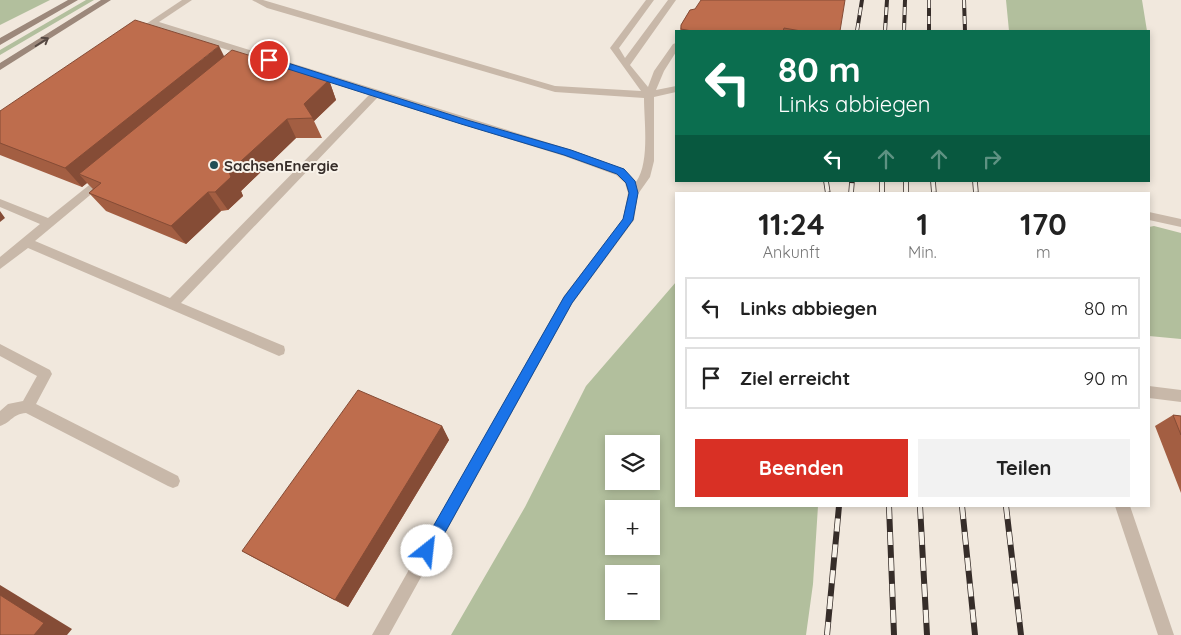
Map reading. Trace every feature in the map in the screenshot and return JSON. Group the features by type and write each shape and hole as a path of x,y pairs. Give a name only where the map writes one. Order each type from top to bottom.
{"main road":[{"path":"0,42 74,0"},
{"path":"0,67 107,0"}],"lane":[{"path":"128,40 188,0"},
{"path":"256,0 270,6 555,89 649,95 675,89"},
{"path":"649,95 614,48 650,0"},
{"path":"625,65 672,0"},
{"path":"152,23 248,58 375,94 568,153 620,172 630,181 634,193"},
{"path":"380,635 568,300 628,220 634,193 645,177 649,161 649,95 659,72 675,48"},
{"path":"172,304 375,94"},
{"path":"0,264 109,173"},
{"path":"0,203 49,223"},
{"path":"1150,216 1181,223"},
{"path":"26,242 279,350"},
{"path":"0,350 45,374 27,408"},
{"path":"1150,392 1181,396"},
{"path":"0,420 13,408 27,408 173,480"},
{"path":"1122,507 1166,635"}],"green space":[{"path":"0,0 50,0 0,25"},
{"path":"86,0 94,0 0,55 0,50"},
{"path":"1006,0 1142,0 1147,30 1009,30"},
{"path":"1154,226 1181,233 1181,339 1150,336 1150,227"},
{"path":"675,283 675,507 818,507 813,584 806,635 451,635 525,507 586,386"}],"building":[{"path":"701,0 845,0 840,30 795,30 784,28 783,30 681,29 681,25 690,10 695,9"},
{"path":"135,20 219,46 65,168 0,143 0,111"},
{"path":"232,50 329,80 304,104 313,118 287,119 229,172 231,177 215,192 208,192 171,226 89,193 101,183 79,174"},
{"path":"358,390 442,426 335,600 242,551"},
{"path":"1173,415 1181,416 1181,435"},
{"path":"0,595 44,623 34,635 0,635"}],"railway":[{"path":"857,30 862,0"},
{"path":"885,30 887,0"},
{"path":"904,30 905,0"},
{"path":"929,0 929,30"},
{"path":"964,0 965,30"},
{"path":"826,182 828,192"},
{"path":"851,192 852,182"},
{"path":"882,182 882,192"},
{"path":"906,182 906,192"},
{"path":"933,182 934,192"},
{"path":"975,182 976,192"},
{"path":"827,635 839,507"},
{"path":"889,507 894,635"},
{"path":"920,507 927,635"},
{"path":"962,507 975,635"},
{"path":"1006,507 1021,635"}],"place":[{"name":"SachsenEnergie","path":"214,165"}],"route":[{"path":"269,60 568,153 620,172 630,181 634,193 628,220 568,300 427,551"}]}
